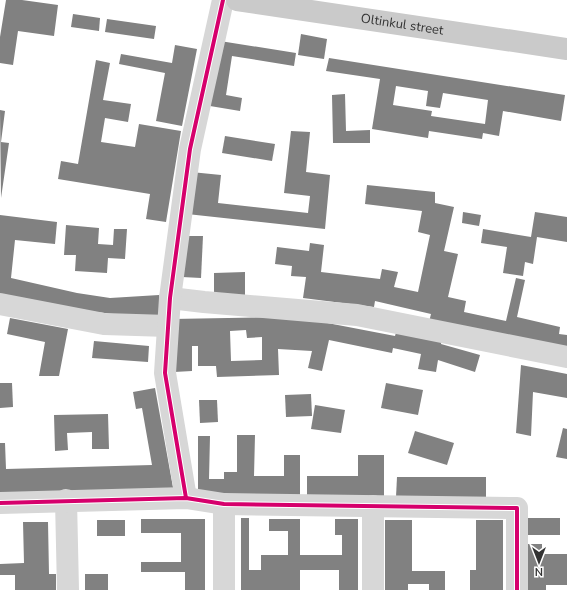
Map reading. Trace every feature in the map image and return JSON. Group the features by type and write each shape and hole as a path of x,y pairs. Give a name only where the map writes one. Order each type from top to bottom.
{"main road":[{"name":"Oltinkul street","path":"237,0 567,49"}],"street":[{"path":"186,498 165,373 170,298 190,149 223,0"},
{"path":"170,298 358,315 567,357"},
{"path":"0,304 104,324 168,326"},
{"path":"0,502 186,498 224,504 517,508 517,590"},
{"path":"66,500 68,590"},
{"path":"224,504 224,590"},
{"path":"373,506 373,590"}],"building":[{"path":"6,0 22,0 58,5 54,36 18,31 13,65 0,63 0,37"},
{"path":"73,14 100,18 99,31 71,27"},
{"path":"107,19 156,26 154,39 105,32"},
{"path":"301,34 327,39 324,59 298,55"},
{"path":"220,41 296,53 294,66 232,56 226,95 242,98 240,111 210,106"},
{"path":"175,45 197,49 182,126 156,121 165,73 119,64 121,54 172,63"},
{"path":"329,58 565,95 561,121 503,111 499,136 483,133 482,139 429,131 428,138 372,129 380,79 326,71","holes":["396,86 428,91 426,106 440,108 443,93 488,100 485,124 431,116 432,111 393,105"]},
{"path":"96,60 110,63 103,100 131,104 128,122 105,118 101,142 135,147 139,124 181,131 166,222 146,219 150,194 58,179 61,161 78,164"},
{"path":"345,94 346,131 370,130 370,143 333,143 332,95"},
{"path":"0,110 5,111 1,142 9,143 1,198"},
{"path":"291,131 310,132 306,172 330,175 325,229 187,214 191,172 221,175 218,203 308,213 310,196 284,193"},
{"path":"225,136 275,144 272,161 222,153"},
{"path":"367,185 435,192 435,203 454,207 444,251 458,254 448,297 466,301 464,312 506,321 516,278 525,280 517,317 560,327 559,334 567,335 567,352 429,322 431,314 375,301 374,307 303,298 306,277 291,276 292,266 275,264 277,247 309,251 310,243 324,245 321,272 380,279 382,269 398,272 394,287 418,292 430,235 418,232 422,211 365,204"},
{"path":"463,212 481,215 479,226 462,223"},
{"path":"535,212 567,217 567,242 537,237 533,264 525,262 523,276 503,273 507,247 481,243 483,229 531,237"},
{"path":"0,215 57,222 55,244 15,240 11,278 77,293 110,298 159,295 161,320 0,300"},
{"path":"66,225 99,228 98,244 113,245 114,229 127,229 125,259 108,258 107,273 75,271 76,255 64,255"},
{"path":"184,236 203,236 201,278 182,277"},
{"path":"245,272 245,295 214,296 214,273"},
{"path":"277,317 317,321 395,336 397,329 442,338 441,344 480,355 475,372 438,360 436,372 418,369 421,354 393,348 392,353 329,340 322,371 308,368 312,351 278,349 279,375 217,377 216,366 198,366 198,346 192,346 192,371 174,372 172,319","holes":["246,330 247,338 262,337 262,360 231,361 230,331"]},
{"path":"10,318 68,329 59,376 39,376 45,342 7,334"},
{"path":"94,341 149,346 148,362 92,358"},
{"path":"521,365 567,374 567,398 533,392 531,436 516,433"},
{"path":"0,383 12,383 13,407 0,408"},
{"path":"386,383 423,390 418,415 381,408"},
{"path":"155,388 174,493 0,498 0,443 5,443 6,469 152,465 142,408 136,409 133,392"},
{"path":"311,394 312,416 286,417 285,395"},
{"path":"199,400 217,400 218,422 200,423"},
{"path":"315,405 345,410 341,433 311,429"},
{"path":"108,414 109,449 92,449 92,432 67,433 68,450 55,451 54,415"},
{"path":"563,428 567,429 567,459 556,457"},
{"path":"415,431 454,443 447,465 408,453"},
{"path":"237,435 255,435 254,476 284,476 284,455 300,455 300,496 198,495 198,436 210,436 209,479 224,479 224,472 237,472"},
{"path":"358,455 384,455 384,497 307,496 307,476 358,476"},
{"path":"397,477 486,477 486,497 396,497"},
{"path":"241,518 249,518 249,570 261,570 261,555 288,555 288,531 269,531 269,519 300,519 300,555 342,555 342,535 335,535 335,519 358,519 358,590 339,590 339,570 300,570 300,590 241,590"},
{"path":"526,518 560,518 560,535 526,535"},
{"path":"141,519 205,519 205,590 185,590 185,572 141,572 141,562 181,562 181,533 141,533"},
{"path":"97,520 125,520 125,536 97,536"},
{"path":"385,520 412,520 412,571 445,571 445,590 429,590 429,584 408,584 408,590 385,590"},
{"path":"476,520 503,520 503,590 470,590 470,570 476,570"},
{"path":"23,522 48,522 49,574 56,574 56,590 15,590 15,575 0,575 0,564 24,563"},
{"path":"526,544 542,544 542,554 567,554 567,585 546,585 546,590 526,590"},
{"path":"85,574 108,574 108,590 85,590"}],"cycle path":[{"path":"186,498 165,373 170,298 190,149 223,0"},
{"path":"0,503 186,498 224,504 517,508 517,590"}]}
